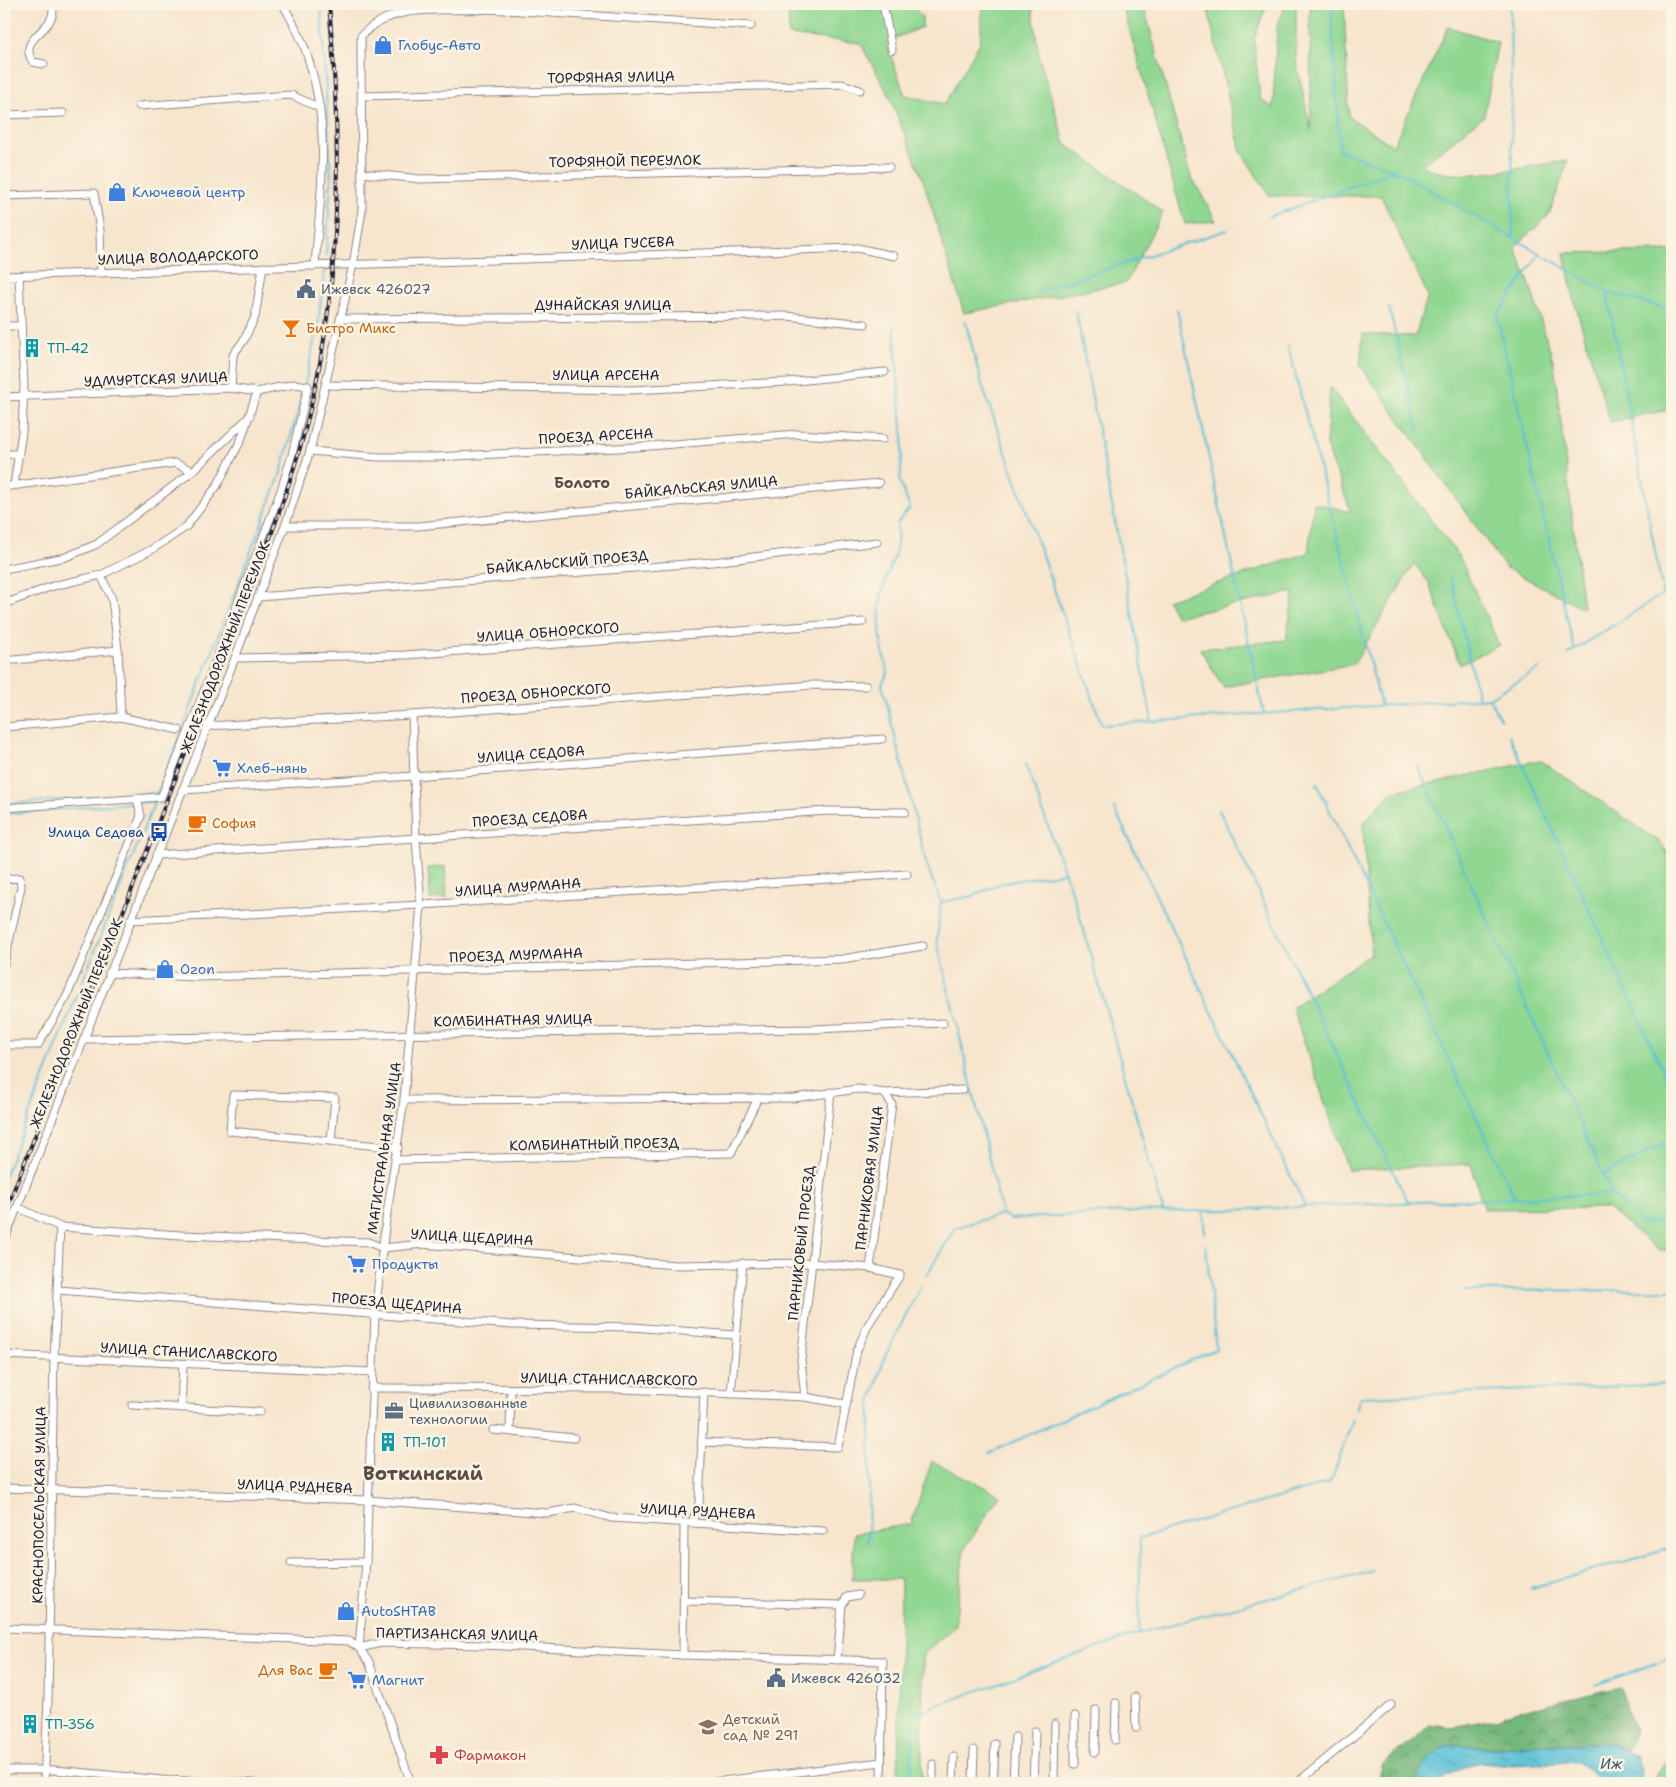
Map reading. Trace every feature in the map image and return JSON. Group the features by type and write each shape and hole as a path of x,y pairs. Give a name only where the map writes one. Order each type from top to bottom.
{"street":[{"path":"44,64 33,62 29,45 30,40 51,21 52,4"},
{"path":"283,4 307,53 320,108 324,152 315,265"},
{"path":"883,4 892,50"},
{"path":"423,6 467,11 491,6 750,26"},
{"name":"ЖЕЛЕЗНОДОРОЖНЫЙ ПЕРЕУЛОК","path":"4,1241 258,597 310,452 353,265 362,211 361,36 371,24 382,18 423,6"},
{"name":"ТОРФЯНАЯ УЛИЦА","path":"361,96 842,84 860,90"},
{"path":"139,106 291,95 320,108"},
{"path":"4,115 62,113"},
{"name":"ТОРФЯНОЙ ПЕРЕУЛОК","path":"362,173 421,179 889,167"},
{"path":"4,196 94,193 100,230 101,273"},
{"name":"УЛИЦА ГУСЕВА","path":"353,265 857,248 894,256"},
{"name":"УЛИЦА ВОЛОДАРСКОГО","path":"4,276 353,265"},
{"path":"230,388 233,355 244,340 255,317 263,267"},
{"path":"14,485 22,432 23,396 18,276"},
{"name":"ДУНАЙСКАЯ УЛИЦА","path":"340,319 786,316 865,324"},
{"path":"4,326 21,326"},
{"name":"УЛИЦА АРСЕНА","path":"326,385 632,390 787,382 885,372"},
{"name":"УДМУРТСКАЯ УЛИЦА","path":"4,396 230,388 257,392 295,384 308,386 292,454 280,493 230,625 161,797 137,798"},
{"path":"4,604 53,586 101,575 151,550 186,526 217,486 241,440 257,392"},
{"path":"4,569 66,557 97,544 193,471 250,415"},
{"name":"ПРОЕЗД АРСЕНА","path":"310,452 378,457 435,457 637,447 797,434 883,439"},
{"path":"4,454 18,454"},
{"path":"4,487 175,463 193,471"},
{"name":"БАЙКАЛЬСКАЯ УЛИЦА","path":"285,526 418,526 879,483"},
{"name":"БАЙКАЛЬСКИЙ ПРОЕЗД","path":"258,597 702,563 877,542"},
{"path":"101,575 112,599 118,650 121,717"},
{"name":"УЛИЦА ОБНОРСКОГО","path":"234,658 405,655 863,622"},
{"path":"4,661 118,650"},
{"name":"ПРОЕЗД ОБНОРСКОГО","path":"207,726 412,715 814,686 866,686"},
{"name":"МАГИСТРАЛЬНАЯ УЛИЦА","path":"359,1648 366,1562 375,1313 404,1100 411,1034 413,972 421,905 416,839 412,715"},
{"path":"4,727 121,717 179,730"},
{"name":"УЛИЦА СЕДОВА","path":"182,790 414,776 882,739"},
{"path":"4,808 137,798"},
{"name":"ЖЕЛЕЗНОДОРОЖНЫЙ ПЕРЕУЛОК","path":"4,1045 38,1045 67,996 141,816 137,798"},
{"name":"ПРОЕЗД СЕДОВА","path":"156,856 828,811 905,812"},
{"name":"УЛИЦА МУРМАНА","path":"130,920 421,905 907,874"},
{"path":"4,879 20,878 21,887 4,964"},
{"name":"ПРОЕЗД МУРМАНА","path":"110,973 196,977 413,972 585,964 842,958 923,946"},
{"name":"КОМБИНАТНАЯ УЛИЦА","path":"84,1039 815,1029 943,1023"},
{"path":"404,1100 794,1098 858,1089 884,1094 963,1090"},
{"name":"ПАРНИКОВЫЙ ПРОЕЗД","path":"805,1397 801,1360 831,1092"},
{"name":"ПАРНИКОВАЯ УЛИЦА","path":"870,1268 892,1104 884,1094"},
{"path":"331,1141 335,1098 233,1095 230,1131 398,1148"},
{"name":"КОМБИНАТНЫЙ ПРОЕЗД","path":"396,1160 731,1154 758,1098"},
{"name":"УЛИЦА ЩЕДРИНА","path":"17,1207 60,1227 181,1235 368,1242 383,1248 423,1244 675,1265 811,1263 870,1268 900,1275 868,1325 854,1359 846,1404"},
{"name":"КРАСНОПОСЕЛЬСКАЯ УЛИЦА","path":"44,1783 54,1358 60,1227"},
{"path":"730,1394 734,1335 743,1263"},
{"name":"ПРОЕЗД ЩЕДРИНА","path":"58,1290 513,1325 632,1327 734,1335"},
{"name":"УЛИЦА СТАНИСЛАВСКОГО","path":"4,1355 372,1372"},
{"path":"181,1408 183,1364"},
{"name":"УЛИЦА СТАНИСЛАВСКОГО","path":"371,1388 623,1389 805,1397 846,1404"},
{"path":"510,1431 511,1390"},
{"path":"692,1522 699,1504 704,1392"},
{"path":"701,1442 838,1447 846,1404"},
{"path":"132,1405 260,1412"},
{"path":"493,1430 574,1438"},
{"name":"УЛИЦА РУДНЕВА","path":"4,1488 367,1500 548,1513 575,1508 612,1518 684,1524 692,1522 823,1531"},
{"path":"683,1655 684,1524"},
{"path":"291,1563 366,1562"},
{"path":"837,1660 842,1605 847,1597 858,1595"},
{"path":"684,1602 842,1605"},
{"name":"ПАРТИЗАНСКАЯ УЛИЦА","path":"4,1628 49,1628 349,1641 359,1648 381,1643 484,1645 683,1655 883,1661 881,1762"},
{"path":"359,1648 369,1662 411,1783"},
{"path":"1135,1697 1136,1728"},
{"path":"1115,1740 1116,1703"},
{"path":"1297,1783 1391,1706"},
{"path":"1095,1752 1096,1710"},
{"path":"1075,1716 1075,1764"},
{"path":"1054,1778 1055,1724"},
{"path":"1033,1783 1034,1731"},
{"path":"1013,1783 1015,1737"},
{"path":"993,1783 995,1744"},
{"path":"973,1783 974,1750"},
{"path":"953,1783 954,1757"},
{"path":"705,1783 881,1762 881,1783"},
{"path":"933,1783 934,1764"},
{"path":"4,1770 44,1772 55,1770 162,1780 254,1783"}],"green space":[{"path":"788,4 857,4 861,9 914,8 922,16 922,27 886,42 905,95 945,104 980,42 983,4 1032,4 1039,57 1065,144 1163,212 1126,283 964,313 923,180 888,93 860,43 789,35"},
{"path":"1122,4 1143,4 1190,174 1216,221 1185,224"},
{"path":"1214,4 1267,4 1254,39 1260,99 1273,108 1277,27 1286,4 1296,4 1296,60 1311,130 1310,4 1344,4 1349,117 1393,146 1448,27 1498,42 1484,116 1422,165 1436,171 1453,174 1472,174 1568,161 1549,215 1515,247 1529,282 1554,364 1583,608 1506,568 1360,365 1363,334 1415,336 1428,296 1381,196 1270,196 1241,152 1208,11"},
{"path":"1672,251 1672,409 1610,422 1575,304 1564,253"},
{"path":"1330,387 1460,558 1499,645 1460,665 1429,583 1414,563 1354,664 1223,687 1200,649 1286,640 1294,592 1176,617 1167,600 1308,553 1314,503 1351,512 1326,445"},
{"path":"1540,760 1660,842 1672,860 1672,1250 1658,1250 1608,1208 1484,1209 1471,1164 1348,1170 1292,1007 1371,954 1363,824 1391,792"},
{"path":"445,866 447,898 430,899 428,868"},
{"path":"932,1461 1000,1495 964,1550 955,1626 923,1654 922,1783 898,1783 901,1579 852,1579 854,1534 911,1524"},
{"path":"1620,1687 1635,1731 1628,1749 1612,1744 1584,1743 1552,1746 1520,1745 1491,1749 1477,1746 1424,1766 1415,1783 1377,1783 1383,1764 1430,1726 1451,1727 1496,1719 1514,1712"},
{"path":"1672,1753 1672,1783 1651,1783"}],"water":[{"name":"Иж","path":"1612,1744 1637,1755 1641,1767 1640,1783 1602,1783 1579,1763 1571,1761 1514,1765 1481,1762 1467,1766 1445,1777 1440,1783 1415,1783 1425,1764 1436,1752 1447,1746 1460,1745 1499,1749 1519,1745"}],"waterway":[{"path":"321,4 331,179 326,256"},
{"path":"1331,4 1340,151 1394,170"},
{"path":"1510,4 1513,238"},
{"path":"1269,217 1395,170 1607,292 1672,310"},
{"path":"1036,292 1227,230"},
{"path":"1540,253 1497,316 1574,648"},
{"path":"305,383 318,325 324,271"},
{"path":"1568,654 1663,594 1607,292"},
{"path":"1389,308 1419,432"},
{"path":"1177,309 1264,714"},
{"path":"1076,311 1152,721"},
{"path":"965,320 982,385 1102,725 1489,698 1539,669"},
{"path":"894,328 903,439 900,482 910,508 897,523 897,544 881,598 881,636 888,672 882,684 927,866 941,902 937,941 1002,1214"},
{"path":"1288,346 1381,705"},
{"path":"157,795 281,473 302,395"},
{"path":"1451,578 1478,698"},
{"path":"1489,698 1500,719"},
{"path":"1509,735 1672,1090"},
{"path":"1026,764 1078,910 1163,1211"},
{"path":"1417,765 1612,1194 1628,1210"},
{"path":"1317,784 1515,1198"},
{"path":"4,804 158,793"},
{"path":"4,814 155,801 4,1177"},
{"path":"1114,808 1305,1206"},
{"path":"1219,810 1408,1202"},
{"path":"941,902 973,896 1001,883 1064,873"},
{"path":"1604,1174 1672,1139"},
{"path":"1205,1234 1203,1211 1611,1194"},
{"path":"926,1276 955,1228 1002,1214 1011,1219 1120,1212 1203,1211"},
{"path":"1636,1218 1641,1223 1672,1221"},
{"path":"989,1453 1216,1349 1206,1245"},
{"path":"868,1543 871,1401 885,1356 921,1286"},
{"path":"1464,1291 1672,1290"},
{"path":"1356,1409 1361,1397 1672,1384"},
{"path":"914,1727 915,1713 1139,1633 1140,1538 1331,1482 1353,1419"},
{"path":"1531,1588 1672,1548"},
{"path":"1139,1633 1373,1571"},
{"path":"1596,1685 1672,1657"},
{"path":"910,1783 913,1738"}],"railway":[{"path":"4,1215 270,538 305,430 317,378 326,325 336,218 336,111 329,4"}],"place":[{"name":"Глобус-Авто","path":"383,45"},
{"name":"Ключевой центр","path":"117,192"},
{"name":"Ижевск 426027","path":"306,289"},
{"name":"Бистро Микс","path":"291,328"},
{"name":"ТП-42","path":"32,348"},
{"name":"Хлеб-нянь","path":"222,768"},
{"name":"София","path":"197,823"},
{"name":"Улица Седова","path":"159,832"},
{"name":"Ozon","path":"165,969"},
{"name":"Продукты","path":"357,1264"},
{"name":"Цивилизованные технологии","path":"394,1411"},
{"name":"ТП-101","path":"388,1442"},
{"name":"AutoSHTAB","path":"346,1611"},
{"name":"Для Вас","path":"328,1670"},
{"name":"Ижевск 426032","path":"776,1678"},
{"name":"Магнит","path":"357,1680"},
{"name":"ТП-356","path":"30,1724"},
{"name":"Детский сад № 291","path":"708,1727"},
{"name":"Фармакон","path":"439,1755"}],"district":[{"name":"Болото","path":"582,483"},
{"name":"Воткинский","path":"423,1473"}]}
